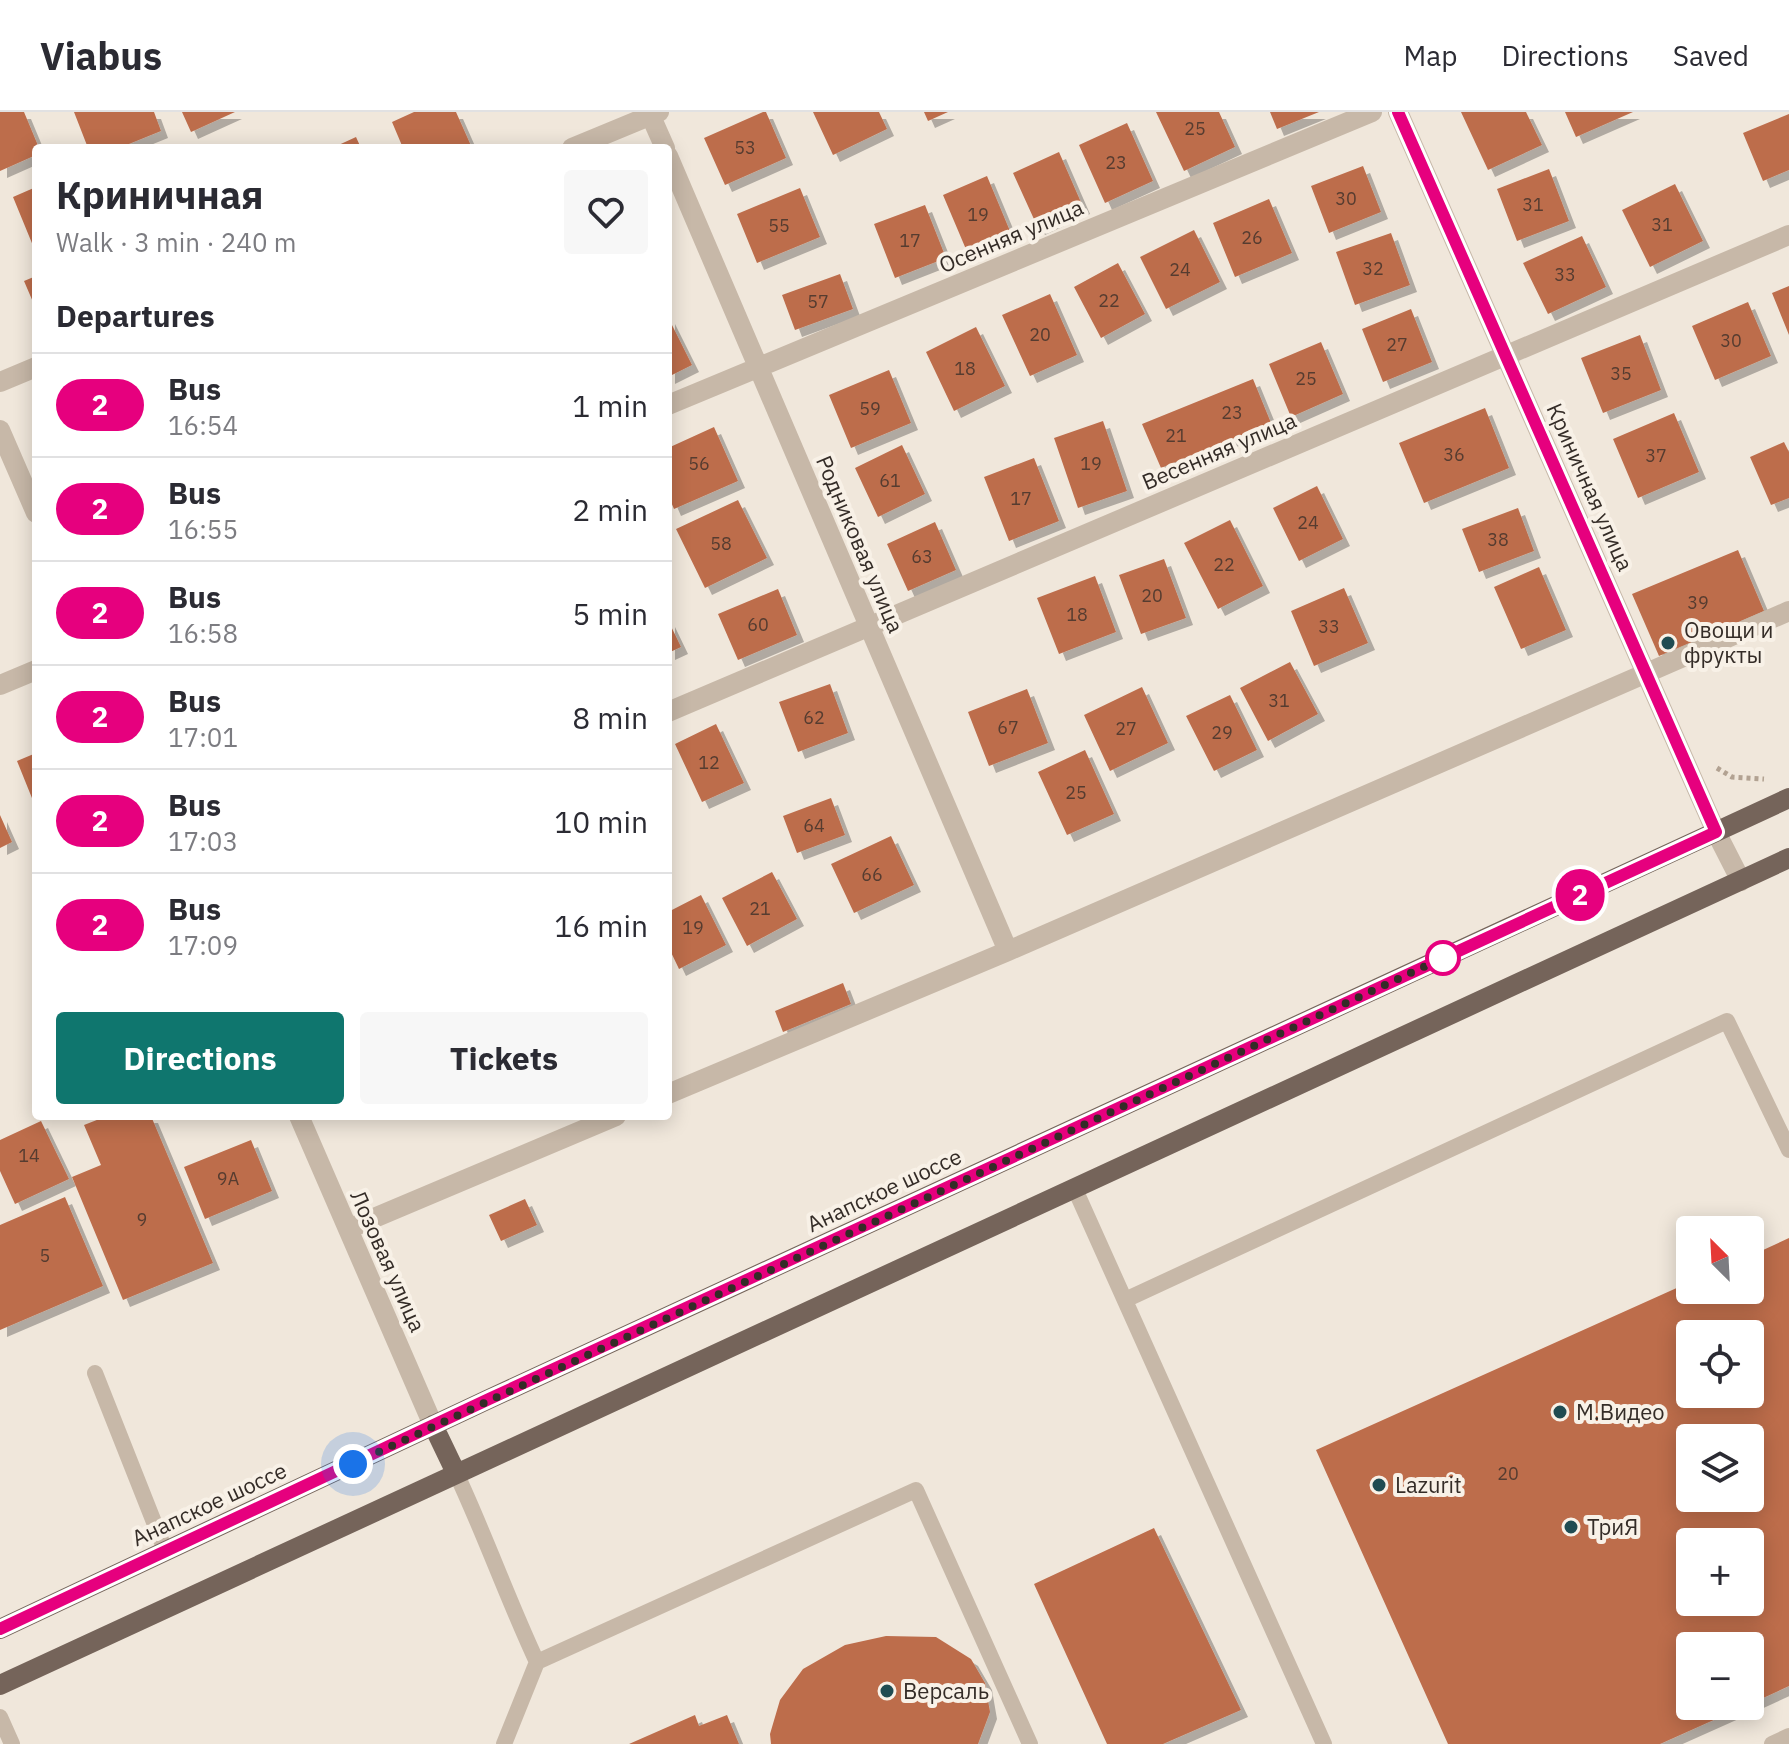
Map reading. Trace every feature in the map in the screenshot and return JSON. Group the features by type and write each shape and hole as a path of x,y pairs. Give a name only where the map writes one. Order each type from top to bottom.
{"main road":[{"name":"Анапское шоссе","path":"0,1629 433,1425 1789,798"},
{"path":"0,1685 1789,858"},
{"path":"433,1425 456,1473"}],"street":[{"name":"Осенняя улица","path":"672,403 1372,112"},
{"name":"Криничная улица","path":"1398,112 1716,832 1741,881"},
{"path":"581,144 653,113 664,144"},
{"name":"Родниковая улица","path":"672,165 1008,951"},
{"name":"Весенняя улица","path":"672,710 1789,235"},
{"path":"0,382 32,369"},
{"path":"0,430 32,504"},
{"path":"672,1092 1008,951 1789,611"},
{"path":"0,685 32,672"},
{"name":"Лозовая улица","path":"301,1120 433,1425"},
{"path":"348,1229 607,1120"}],"lane":[{"path":"1125,1300 1727,1021 1789,1150"},
{"path":"1074,1187 1324,1744"},
{"path":"95,1373 165,1550"},
{"path":"456,1473 537,1662"},
{"path":"504,1744 537,1662 916,1490 1030,1744"},
{"path":"0,1717 12,1744"},
{"path":"512,1726 520,1744"},
{"path":"1772,1744 1789,1736"}],"building":[{"path":"0,112 24,112 37,144 32,144 32,157 0,171"},
{"path":"74,112 154,112 161,131 129,144 86,144"},
{"path":"182,112 235,112 191,132"},
{"path":"414,112 456,112 470,144 401,144 392,122"},
{"path":"766,112 786,158 725,185 704,138"},
{"path":"813,112 879,112 887,129 833,155"},
{"path":"924,112 948,112 928,121"},
{"path":"1156,112 1219,112 1235,147 1184,171"},
{"path":"1270,112 1319,112 1277,129"},
{"path":"1461,112 1526,112 1542,145 1488,170"},
{"path":"1565,112 1633,112 1576,137"},
{"path":"1789,114 1789,170 1763,181 1743,133"},
{"path":"1127,123 1153,181 1105,203 1079,145"},
{"path":"356,137 359,144 341,144"},
{"path":"1059,152 1083,207 1038,228 1013,173"},
{"path":"1363,166 1381,212 1329,233 1311,186"},
{"path":"1549,169 1569,221 1517,241 1497,189"},
{"path":"987,176 1012,236 968,254 943,195"},
{"path":"1675,184 1703,241 1650,267 1622,210"},
{"path":"800,188 820,237 757,263 737,214"},
{"path":"32,189 32,243 13,197"},
{"path":"1269,199 1292,253 1235,277 1213,223"},
{"path":"925,205 946,258 895,278 874,224"},
{"path":"1194,230 1220,282 1166,309 1140,257"},
{"path":"1391,233 1410,285 1355,305 1336,252"},
{"path":"1582,236 1606,287 1548,314 1523,263"},
{"path":"1118,263 1145,314 1101,338 1074,287"},
{"path":"840,274 853,309 795,330 782,295"},
{"path":"32,278 32,300 24,281"},
{"path":"1789,286 1789,335 1772,293"},
{"path":"1050,294 1077,355 1030,376 1002,315"},
{"path":"1748,302 1771,356 1715,380 1692,326"},
{"path":"1411,309 1432,362 1383,382 1362,329"},
{"path":"672,325 692,365 672,375"},
{"path":"976,327 1005,386 954,411 926,352"},
{"path":"1640,335 1661,390 1603,413 1581,358"},
{"path":"1321,342 1343,394 1291,417 1269,364"},
{"path":"889,370 911,423 851,448 829,395"},
{"path":"1253,379 1271,423 1161,468 1142,424"},
{"path":"1485,408 1509,468 1424,503 1399,443"},
{"path":"1674,413 1699,472 1638,498 1613,439"},
{"path":"1103,421 1127,491 1078,508 1054,438"},
{"path":"714,427 738,481 674,509 672,446"},
{"path":"1784,442 1789,452 1789,498 1771,505 1750,457"},
{"path":"902,445 925,494 878,517 855,468"},
{"path":"1034,458 1059,521 1009,541 984,477"},
{"path":"1317,486 1343,539 1299,561 1273,508"},
{"path":"738,500 767,558 705,588 676,529"},
{"path":"1518,508 1534,551 1479,572 1462,529"},
{"path":"1230,520 1263,586 1218,609 1184,543"},
{"path":"935,522 956,570 908,591 887,544"},
{"path":"1738,550 1764,611 1659,656 1632,594"},
{"path":"1164,559 1186,618 1141,634 1119,575"},
{"path":"1539,567 1566,630 1521,649 1494,587"},
{"path":"1095,576 1116,632 1059,654 1037,598"},
{"path":"1344,588 1368,643 1314,666 1291,611"},
{"path":"778,589 797,635 738,660 718,614"},
{"path":"672,628 681,647 672,651"},
{"path":"1290,662 1318,714 1268,741 1240,688"},
{"path":"830,684 848,733 798,752 779,702"},
{"path":"1142,687 1168,743 1110,771 1084,715"},
{"path":"1027,689 1048,743 989,766 968,712"},
{"path":"1230,695 1257,750 1214,771 1186,716"},
{"path":"716,724 744,783 702,802 675,744"},
{"path":"1085,750 1114,814 1067,835 1038,772"},
{"path":"32,755 32,798 17,761"},
{"path":"831,798 845,835 797,853 783,816"},
{"path":"0,815 12,842 0,848"},
{"path":"891,836 914,885 854,913 831,864"},
{"path":"772,872 797,919 747,946 722,898"},
{"path":"701,895 726,945 679,969 672,954 672,910"},
{"path":"843,983 851,1004 783,1032 775,1011"},
{"path":"97,1120 153,1120 213,1263 123,1300 72,1177 101,1165 84,1125"},
{"path":"41,1121 69,1179 15,1204 0,1171 0,1140"},
{"path":"251,1140 272,1191 205,1219 184,1167"},
{"path":"65,1197 103,1286 0,1330 0,1225"},
{"path":"525,1199 537,1225 501,1241 489,1215"},
{"path":"1789,1238 1789,1686 1764,1698 1764,1632 1676,1632 1676,1720 1714,1720 1660,1744 1448,1744 1316,1450 1676,1288 1676,1304 1764,1304 1764,1250"},
{"path":"1154,1528 1241,1710 1163,1744 1107,1744 1034,1584"},
{"name":"Версаль","path":"886,1636 936,1637 971,1659 985,1683 990,1712 978,1744 771,1744 770,1734 780,1700 803,1669 845,1645"},
{"path":"695,1715 699,1726 727,1715 739,1744 629,1744"}],"bus line":[{"name":"2","path":"0,1629 433,1425 1716,832 1398,112"}],"place":[{"name":"Овощи и фрукты","path":"1668,643"},
{"name":"М.Видео","path":"1560,1412"},
{"name":"Lazurit","path":"1379,1485"},
{"name":"ТриЯ","path":"1571,1527"},
{"name":"Версаль","path":"887,1691"}],"route":[{"path":"353,1464 1443,958"}]}
